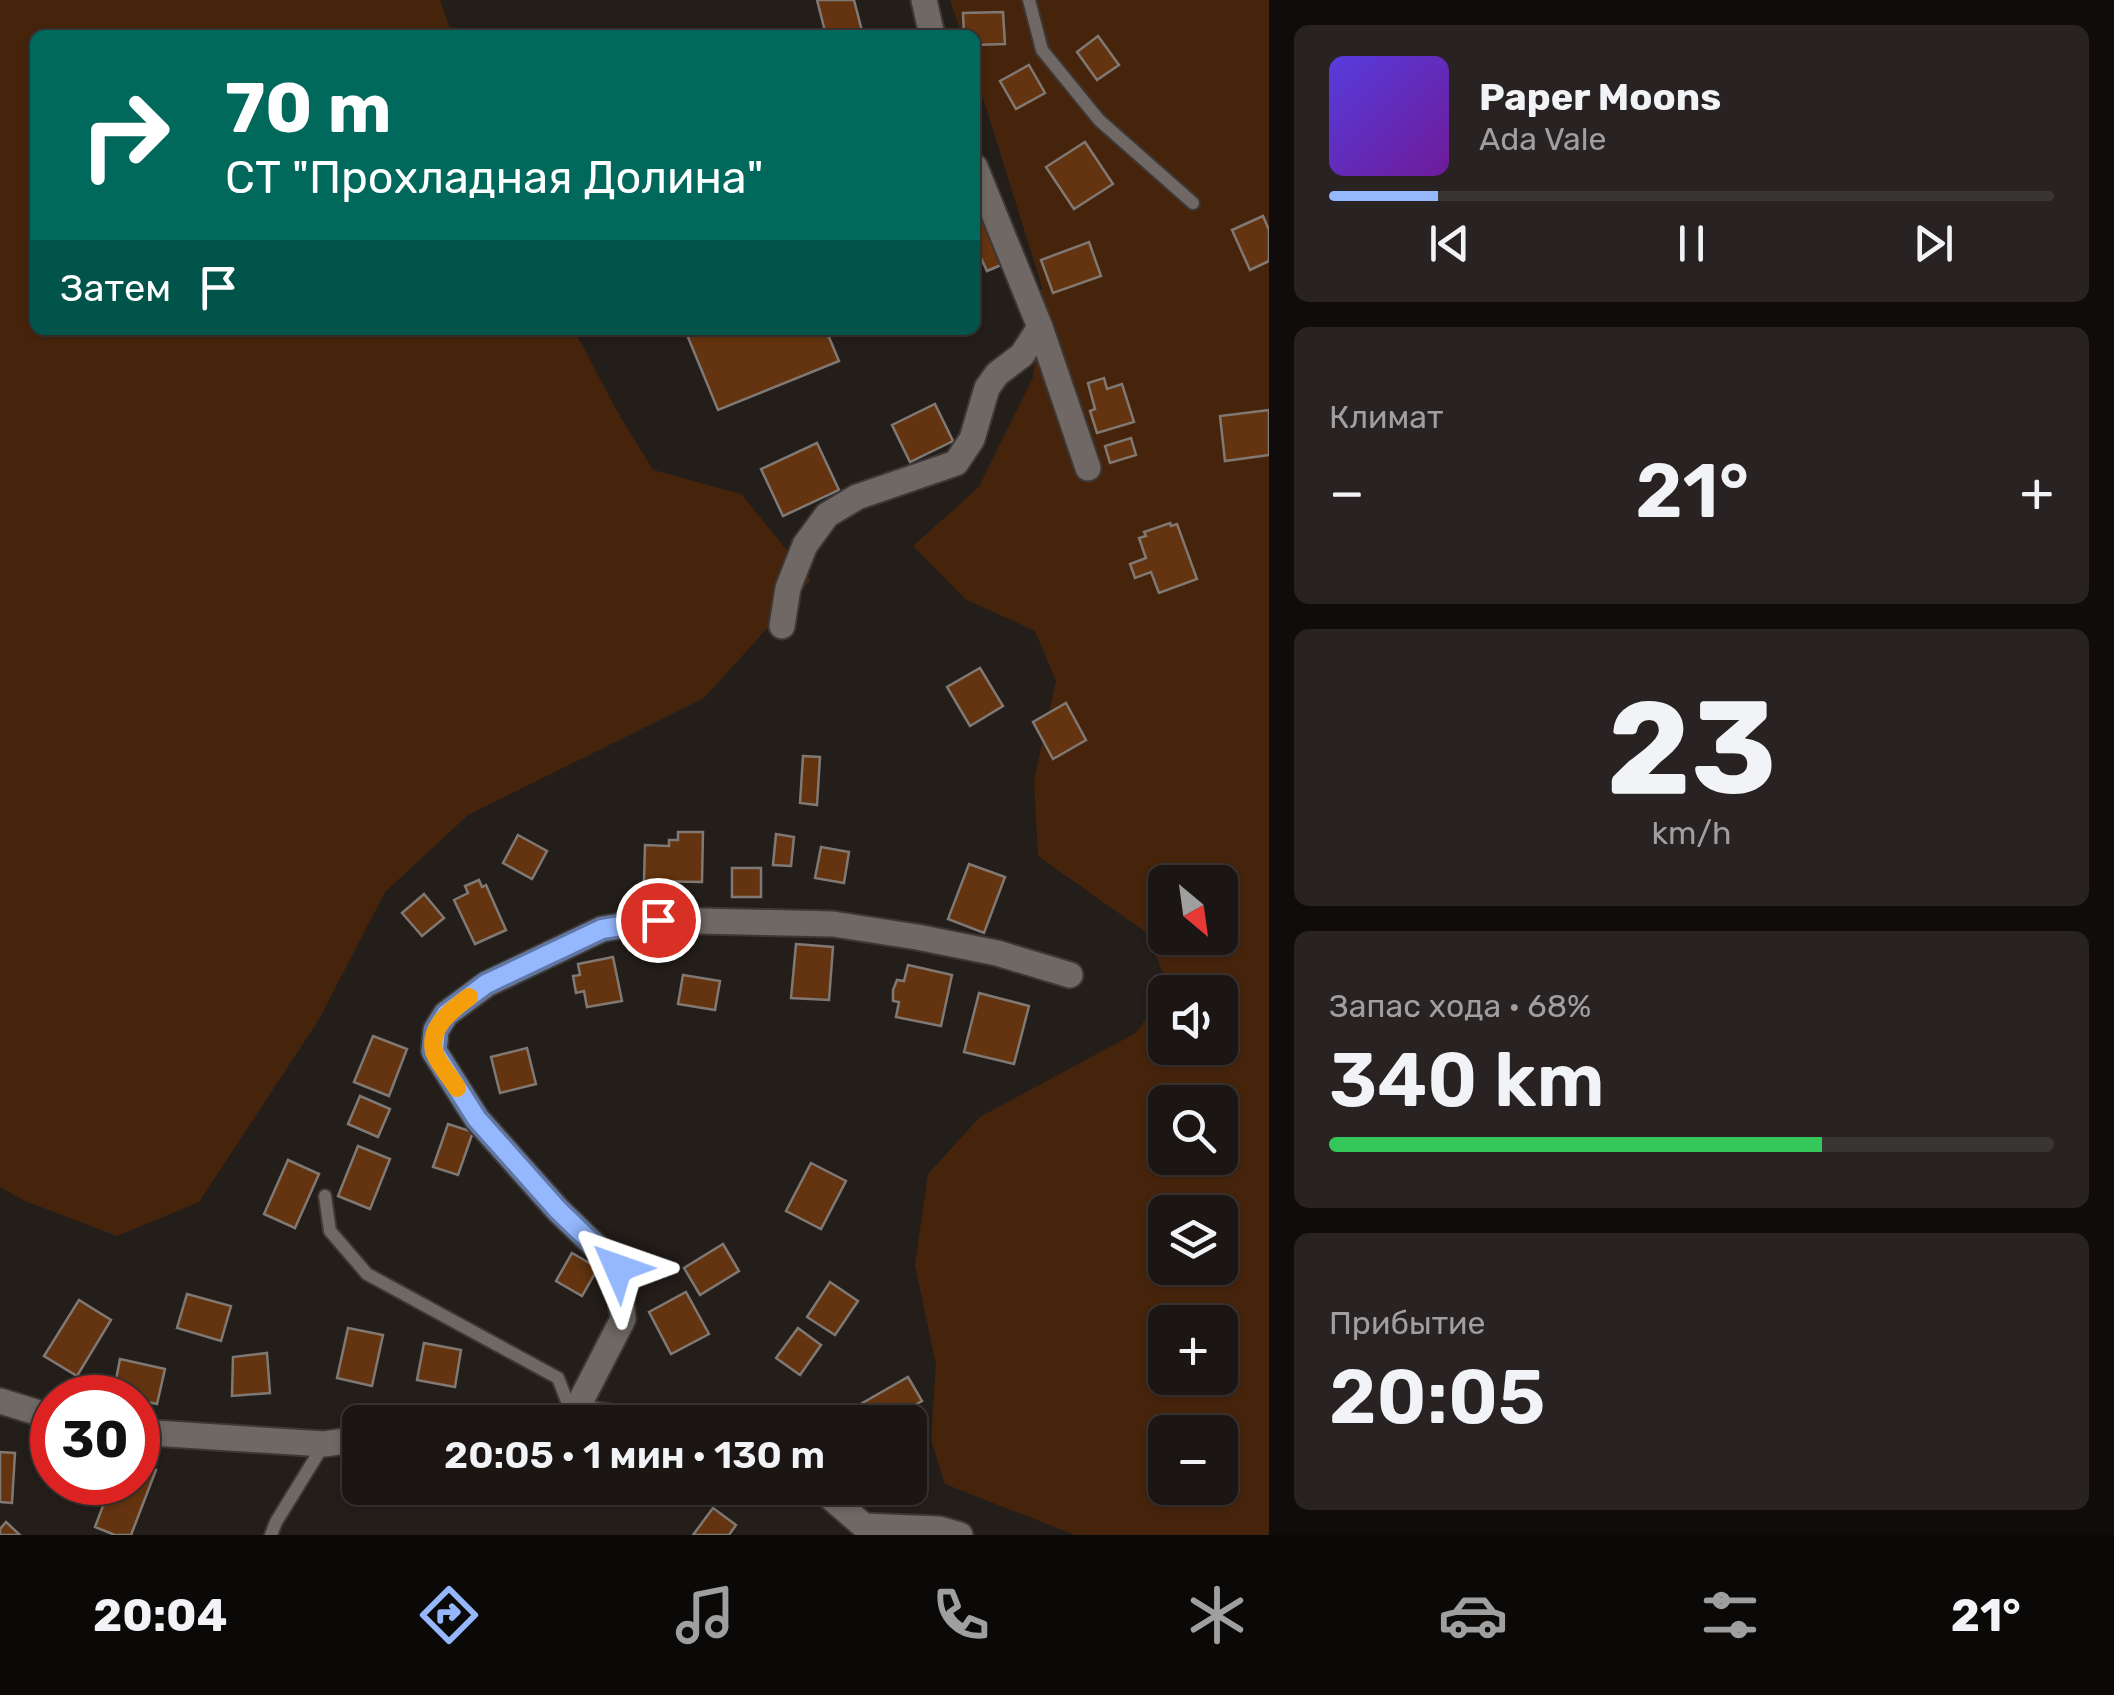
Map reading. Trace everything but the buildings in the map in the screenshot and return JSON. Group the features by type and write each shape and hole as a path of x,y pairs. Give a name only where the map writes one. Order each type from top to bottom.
{"street":[{"path":"924,0 931,30"},
{"path":"980,178 1040,327 1088,468"},
{"path":"782,626 788,588 805,545 828,515 857,497 956,464 972,438 987,388 997,374 1022,355 1040,327"},
{"path":"578,1405 623,1319 618,1268 558,1210 477,1119 434,1051 436,1030 446,1014 486,984 602,929 658,920 833,924 998,953 1070,976"},
{"path":"0,1400 30,1410"},
{"path":"160,1433 324,1444 342,1442"},
{"path":"840,1505 864,1526 939,1529 960,1535"}],"lane":[{"path":"1029,0 1042,50 1099,120 1192,203"},
{"path":"325,1196 330,1232 367,1274 558,1378 568,1405"},
{"path":"271,1535 324,1444"}],"shaded area":[{"path":"0,0 440,0 450,30 30,30 30,335 577,335 653,470 741,494 811,580 704,698 468,815 385,892 318,1021 199,1202 117,1236 25,1201 0,1187"},
{"path":"950,0 1269,0 1269,1535 1075,1535 945,1484 931,1440 936,1364 915,1265 928,1174 980,1117 1136,1033 1148,1015 1148,1065 1238,1065 1238,975 1164,975 1156,955 1238,955 1238,865 1148,865 1148,936 1038,856 1034,781 1056,681 1035,631 965,599 913,546 979,487 1033,377 1042,287 980,88 980,30 960,30"}],"slow traffic":[{"path":"457,1088 434,1051 436,1030 446,1014 469,997"}],"route":[{"path":"618,1268 558,1210 477,1119 434,1051 436,1030 446,1014 486,984 602,929 658,920"}]}
